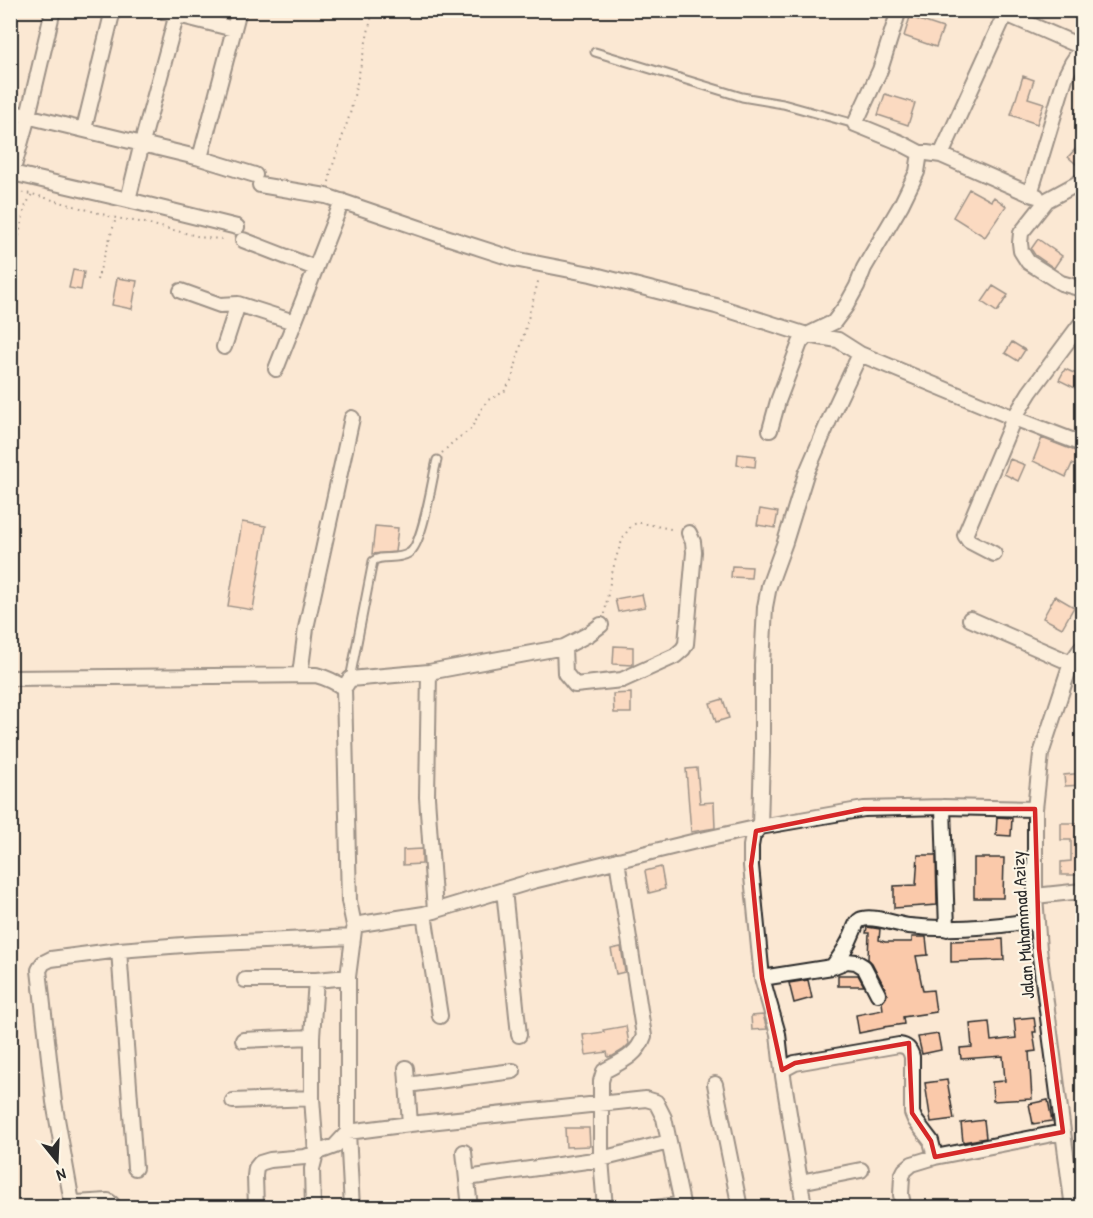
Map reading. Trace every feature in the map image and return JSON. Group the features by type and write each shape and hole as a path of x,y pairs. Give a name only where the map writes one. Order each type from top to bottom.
{"street":[{"path":"53,10 28,116 11,173 128,200 240,233 315,268"},
{"path":"84,129 113,10"},
{"path":"158,10 177,12 234,29"},
{"path":"200,158 239,10"},
{"path":"899,10 880,70 855,124 920,153 941,155 1047,200"},
{"path":"128,200 177,12"},
{"path":"941,155 1002,12 1083,47 1066,75 1030,194"},
{"path":"10,112 200,158 258,180 326,196 513,258 591,274 716,306 807,335 838,340 860,354 1083,444"},
{"path":"770,430 778,401 800,343 807,335 834,322 846,306 864,268 901,205 917,172 920,153"},
{"path":"1083,181 1047,200 1021,233 1020,243 1021,251 1028,262 1061,283 1083,289"},
{"path":"276,369 342,201"},
{"path":"181,291 220,305 238,304 294,322"},
{"path":"224,346 238,304"},
{"path":"834,322 838,340"},
{"path":"994,554 969,541 965,535 1014,418 1030,392 1083,322"},
{"path":"803,1208 778,1034 762,978 751,866 753,836 760,827 765,607 769,586 806,474 860,354"},
{"path":"300,675 306,628 352,418"},
{"path":"564,647 565,673 575,685 622,680 675,656 683,649 686,644 694,552 689,533"},
{"path":"970,619 1071,663"},
{"path":"10,678 316,675 347,684 429,672 564,647 601,625"},
{"name":"Jalan Muhammad Azizy","path":"1073,1208 1040,961 1035,896 1035,809 1041,754 1071,663 1083,647"},
{"path":"429,672 427,797 429,912 440,1016"},
{"path":"347,684 349,901 354,931 348,977 348,1132 352,1208"},
{"path":"943,807 947,929"},
{"path":"113,1208 108,1201 76,1203 71,1197 54,1102 39,970 43,963 51,959 120,950 354,931 617,860 760,827 864,809 943,807 1035,809"},
{"path":"605,1208 601,1159 601,1081 604,1071 633,1054 641,1045 644,1036 617,860"},
{"path":"504,890 519,1035"},
{"path":"1035,896 1083,891"},
{"path":"832,967 843,954 861,919 947,929 1003,926 1037,920"},
{"path":"120,950 135,1168"},
{"path":"762,978 832,967 847,961 856,962 864,967 878,994"},
{"path":"245,980 316,980 348,977"},
{"path":"312,1208 312,1169 316,1153 312,1098 312,1037 316,980"},
{"path":"243,1040 312,1037"},
{"path":"782,1070 795,1063 900,1045 907,1047 912,1057 912,1113 931,1141 935,1157"},
{"path":"406,1068 410,1124"},
{"path":"407,1085 513,1071"},
{"path":"715,1084 741,1208"},
{"path":"233,1101 312,1098"},
{"path":"256,1208 255,1176 256,1168 260,1163 305,1157 335,1146 348,1132 646,1099 656,1102 664,1118 682,1208"},
{"path":"904,1208 901,1195 902,1176 912,1164 935,1157 1063,1132"},
{"path":"467,1178 601,1159 669,1142"},
{"path":"464,1152 470,1208"},
{"path":"800,1182 861,1170"},
{"path":"656,1208 677,1204 682,1208"}],"lane":[{"path":"595,52 742,97 783,104 855,124"},
{"path":"347,684 373,561 378,557 399,557 409,553 415,547 422,530 436,460"}],"path":[{"path":"326,196 350,114 373,10"},
{"path":"10,191 32,194 116,218 205,238 240,233"},
{"path":"10,258 16,249 25,207 32,194"},
{"path":"97,280 116,218"},
{"path":"436,460 443,451 471,429 488,400 504,392 512,379 543,264"},
{"path":"601,625 609,583 624,535 632,526 642,523 689,533"}],"highlighted area":[{"path":"864,809 1035,809 1039,949 1063,1132 935,1157 931,1141 912,1113 909,1043 795,1063 782,1070 762,978 751,866 756,831"}],"building":[{"path":"910,17 943,28 936,47 904,36"},
{"path":"1023,76 1034,80 1028,98 1044,103 1037,124 1011,115"},
{"path":"885,94 915,103 908,125 878,115"},
{"path":"1083,141 1083,170 1068,157"},
{"path":"969,189 991,201 994,197 1006,206 985,237 953,217"},
{"path":"1038,239 1062,256 1054,268 1035,255 1031,249"},
{"path":"73,270 84,272 81,290 69,288"},
{"path":"117,278 137,281 132,309 112,305"},
{"path":"993,286 1008,295 997,312 982,302"},
{"path":"1012,342 1025,350 1018,361 1005,353"},
{"path":"1065,369 1083,377 1077,389 1059,380"},
{"path":"1042,438 1083,454 1083,469 1072,464 1066,477 1033,461"},
{"path":"738,454 756,456 755,467 737,465"},
{"path":"1010,459 1025,465 1018,481 1004,474"},
{"path":"760,509 778,512 775,528 757,525"},
{"path":"242,522 266,526 253,610 228,606"},
{"path":"375,526 398,528 395,552 372,554"},
{"path":"732,566 752,567 751,578 731,577"},
{"path":"642,594 645,607 618,612 615,599"},
{"path":"1055,596 1074,607 1062,628 1043,618"},
{"path":"614,646 633,647 633,665 613,664"},
{"path":"631,693 631,713 614,713 613,694"},
{"path":"723,699 729,718 716,722 710,703"},
{"path":"697,768 700,803 714,802 715,828 691,832 686,769"},
{"path":"1083,773 1083,785 1065,786 1064,775"},
{"path":"997,817 1012,818 1011,836 996,835"},
{"path":"1061,823 1083,823 1083,875 1061,875 1061,862 1071,861 1071,840 1061,840"},
{"path":"422,849 422,864 403,865 403,850"},
{"path":"918,855 936,855 937,905 894,908 894,886 916,885"},
{"path":"974,858 1004,858 1003,898 974,898"},
{"path":"661,867 665,889 649,893 645,871"},
{"path":"867,927 880,929 879,940 885,942 912,942 912,937 926,937 928,955 916,956 923,991 933,990 936,1012 903,1017 904,1024 859,1033 856,1015 883,1010 882,1002 887,995 868,959 869,933 866,933"},
{"path":"1003,939 1004,960 951,962 951,941"},
{"path":"621,947 625,972 616,974 611,949"},
{"path":"838,975 858,975 864,986 838,986"},
{"path":"808,980 812,998 794,1003 789,983"},
{"path":"763,1015 767,1029 752,1030 751,1016"},
{"path":"1034,1017 1036,1032 1033,1032 1036,1051 1029,1052 1032,1099 993,1101 992,1082 1005,1081 1003,1056 961,1059 960,1048 972,1047 970,1024 989,1022 991,1041 1016,1038 1014,1019"},
{"path":"626,1026 629,1044 623,1050 608,1057 607,1052 586,1055 583,1035"},
{"path":"938,1034 941,1050 922,1054 918,1037"},
{"path":"947,1080 954,1119 931,1122 925,1083"},
{"path":"1048,1100 1052,1121 1033,1124 1029,1104"},
{"path":"984,1120 986,1138 963,1142 961,1123"},
{"path":"565,1128 589,1128 590,1146 566,1147"}]}
